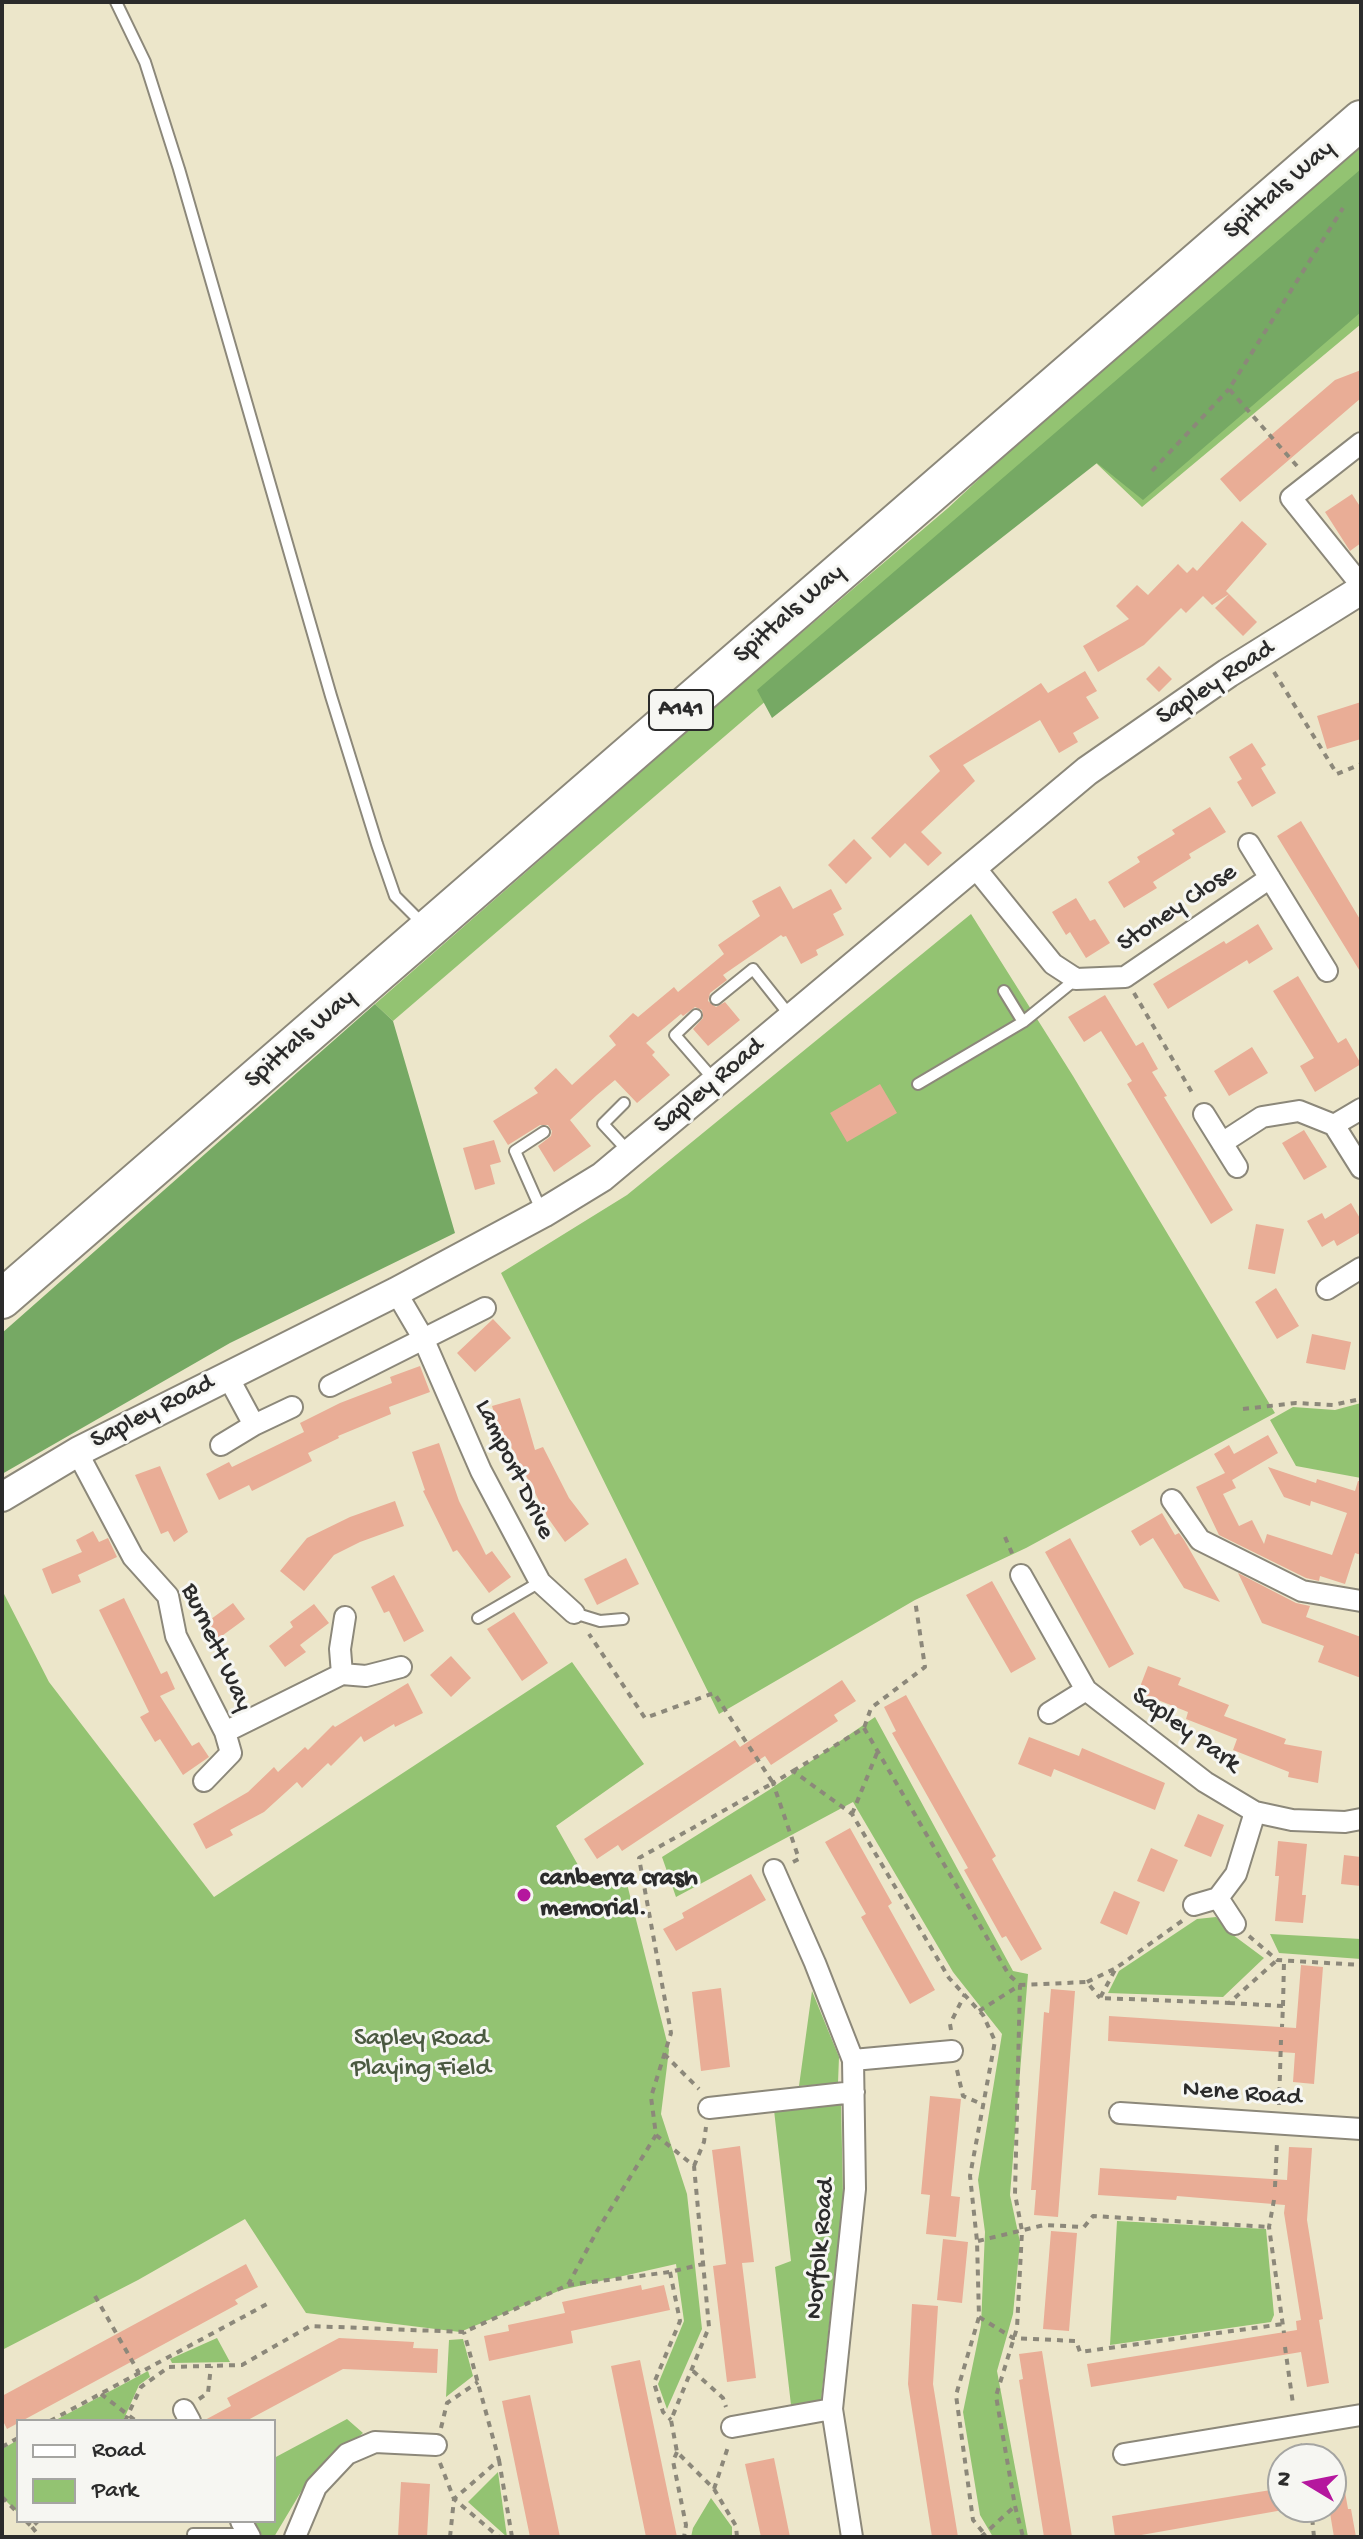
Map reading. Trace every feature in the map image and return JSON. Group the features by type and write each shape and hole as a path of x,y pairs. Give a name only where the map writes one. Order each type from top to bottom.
{"highway":[{"name":"Spittals Way","path":"2,1299 1361,120"}],"street":[{"path":"1361,443 1291,498 1361,588"},
{"name":"Sapley Road","path":"2,1497 79,1451 396,1292 543,1213 602,1177 1087,771 1228,673 1361,588"},
{"name":"Stoney Close","path":"1249,844 1327,971"},
{"path":"973,865 1053,964 1076,979"},
{"name":"Stoney Close","path":"1076,979 1125,977 1270,878"},
{"path":"1334,1125 1361,1109"},
{"path":"1222,1143 1262,1117 1299,1111 1334,1125 1361,1168"},
{"path":"1204,1114 1237,1167"},
{"path":"1327,1289 1361,1268"},
{"name":"Lamport Drive","path":"396,1292 423,1338 481,1471 540,1582 574,1613"},
{"path":"330,1386 485,1308"},
{"path":"227,1375 254,1425"},
{"path":"221,1445 292,1407"},
{"name":"Burnett Way","path":"79,1451 133,1557 168,1596 176,1636 225,1732 231,1753 204,1781"},
{"path":"1172,1500 1200,1540 1302,1591 1361,1601"},
{"name":"Sapley Park","path":"1021,1575 1086,1690 1205,1782 1255,1812 1292,1820 1345,1822 1361,1819"},
{"path":"342,1674 340,1649 345,1617"},
{"path":"225,1732 342,1674 366,1676 401,1667"},
{"path":"1049,1713 1086,1690"},
{"path":"1194,1905 1218,1898 1236,1874 1255,1812"},
{"name":"Norfolk Road","path":"774,1870 853,2060 855,2189 832,2409 852,2537"},
{"path":"1218,1898 1235,1924"},
{"path":"853,2060 952,2051"},
{"path":"709,2108 854,2092"},
{"name":"Nene Road","path":"1120,2113 1361,2129"},
{"path":"732,2427 832,2409"},
{"path":"1124,2454 1361,2415"},
{"path":"295,2537 316,2487 347,2454 375,2442 436,2445"}],"lane":[{"path":"116,2 145,62 179,169 331,696 377,844 395,896 428,929"},
{"path":"716,999 753,969 792,1018"},
{"path":"918,1084 1023,1022 1076,979"},
{"path":"1004,991 1023,1022"},
{"path":"696,1015 675,1035 716,1083"},
{"path":"624,1103 603,1124 630,1154"},
{"path":"543,1213 515,1151 544,1132"},
{"path":"478,1618 540,1582"},
{"path":"574,1613 600,1621 623,1619"},
{"path":"193,2534 246,2531"}],"path":[{"path":"1152,471 1229,389 1343,208"},
{"path":"1229,389 1312,482"},
{"path":"1262,653 1337,774 1361,764"},
{"path":"1125,977 1204,1114"},
{"path":"1243,1409 1296,1403 1333,1405 1361,1399"},
{"path":"568,2285 656,2135 651,2097 671,2033 639,1858 864,1728 871,1708 925,1667 915,1600"},
{"path":"574,1613 645,1718 714,1693 773,1783 799,1859 774,1870"},
{"path":"864,1728 1009,1975 1020,1985 1015,2194 1022,2231 1017,2328 996,2396 1023,2537"},
{"path":"852,1814 878,1751"},
{"path":"793,1771 852,1814 949,1978 979,2011 995,2041 970,2176 977,2241 979,2317 956,2395 973,2520 984,2536 1015,2506"},
{"path":"979,2011 1020,1985 1087,1982 1116,1968 1190,1915 1194,1905"},
{"path":"1235,1924 1277,1960 1361,1965"},
{"path":"1229,2003 1277,1960"},
{"path":"1282,2027 1284,1961"},
{"path":"1100,1998 1116,1968"},
{"path":"1087,1982 1100,1998 1283,2006"},
{"path":"656,2135 694,2166 709,2327 671,2420 677,2452 714,2489 736,2526 737,2537"},
{"path":"1274,2200 1269,2227 1284,2333"},
{"path":"977,2241 1044,2225 1084,2227 1093,2216 1269,2227"},
{"path":"126,2419 141,2387 169,2367 242,2365 310,2326 464,2332 568,2285 670,2272 703,2264"},
{"path":"670,2272 680,2321 654,2383 663,2412 671,2420"},
{"path":"95,2296 139,2373"},
{"path":"54,2419 267,2304"},
{"path":"979,2317 1013,2338 1076,2341 1080,2352 1283,2324"},
{"path":"464,2332 499,2460 512,2537"},
{"path":"165,2359 169,2367"},
{"path":"479,2381 447,2403 436,2445 442,2473 454,2499 499,2537"},
{"path":"101,2394 134,2419"},
{"path":"677,2452 673,2461 686,2525 684,2537"},
{"path":"450,2537 454,2499 499,2460"},
{"path":"28,2523 40,2537"},
{"path":"32,2527 36,2523"}],"green space":[{"path":"1361,145 1361,324 1142,507 1071,439 393,1021 375,1004 948,508 1040,422"},
{"path":"1361,169 1361,312 1143,500 1097,463 772,718 757,690"},
{"path":"971,914 1073,1076 1275,1413 1026,1548 915,1600 719,1714 501,1273 627,1195"},
{"path":"375,1004 393,1021 455,1233 230,1343 2,1474 2,1333"},
{"path":"1361,1403 1361,1478 1296,1466 1270,1420 1293,1407 1335,1410"},
{"name":"Sapley Road Playing Field","path":"2,1590 49,1682 214,1897 572,1662 644,1764 556,1826 587,1881 625,1876 669,2050 661,2114 687,2194 702,2329 667,2409 658,2384 684,2321 676,2264 561,2290 460,2332 306,2313 245,2219 138,2280 2,2350"},
{"path":"875,1717 1013,1971 1028,1974 1010,2195 1020,2242 1013,2314 997,2371 1028,2537 993,2537 980,2515 963,2412 981,2325 985,2232 978,2180 1002,2034 953,1972 853,1802 676,1897 662,1857 769,1790"},
{"path":"1216,1917 1229,1932 1264,1958 1223,1997 1108,1993 1119,1971 1197,1919"},
{"path":"1270,1934 1361,1939 1361,1959 1279,1953"},
{"path":"812,1991 839,2057 838,2083 799,2086"},
{"path":"841,2102 843,2196 821,2401 791,2405 775,2267 791,2261 774,2110"},
{"path":"1117,2221 1266,2229 1274,2315 1271,2322 1110,2345"},
{"path":"217,2338 230,2362 172,2363 170,2359"},
{"path":"463,2339 473,2376 446,2397 449,2340"},
{"path":"148,2371 150,2377 139,2385 124,2419 58,2419"},
{"path":"347,2419 363,2433 308,2480 274,2537 263,2537 255,2523 276,2523 276,2457"},
{"path":"16,2441 16,2511 2,2497 2,2449"},
{"path":"498,2472 507,2537 468,2502"},
{"path":"711,2498 732,2527 732,2537 691,2537"}],"building":[{"path":"1361,370 1361,398 1240,502 1220,479 1335,380"},
{"path":"1352,494 1361,508 1361,543 1350,551 1325,512"},
{"path":"1242,521 1267,544 1226,591 1229,594 1212,605 1203,596 1186,613 1181,608 1144,645 1098,672 1083,646 1129,619 1116,606 1137,585 1148,595 1178,564 1187,573 1193,567 1197,571"},
{"path":"1229,594 1257,622 1243,636 1215,608"},
{"path":"1159,666 1172,679 1159,692 1146,679"},
{"path":"1085,671 1097,691 1086,697 1099,718 1073,733 1078,742 1059,753 1040,720 963,765 975,781 921,832 942,853 928,866 905,843 890,858 871,838 940,771 929,756 1041,683 1048,693"},
{"path":"1361,702 1361,739 1327,749 1317,716"},
{"path":"1252,743 1266,765 1261,768 1276,793 1252,807 1237,782 1242,779 1229,757"},
{"path":"1210,807 1226,832 1189,854 1191,858 1153,882 1157,888 1124,908 1108,882 1140,862 1137,857 1175,834 1172,830"},
{"path":"1301,821 1361,921 1361,973 1277,836"},
{"path":"854,839 872,858 846,884 828,865"},
{"path":"780,886 793,909 831,889 842,909 833,914 844,935 816,950 818,955 801,964 786,936 781,935 723,975 727,980 710,993 708,1001 716,1007 725,1002 740,1020 708,1046 693,1029 703,1018 702,1010 695,1007 683,1016 681,1014 646,1043 670,1075 637,1103 615,1080 597,1095 570,1120 591,1146 554,1172 538,1146 551,1136 548,1125 540,1125 508,1145 493,1121 538,1093 534,1088 556,1068 572,1085 616,1045 609,1036 633,1013 638,1017 674,987 678,992 724,954 718,945 760,916 752,901"},
{"path":"1076,898 1090,921 1095,919 1110,943 1086,958 1070,932 1066,935 1052,912"},
{"path":"1258,924 1273,949 1249,964 1247,960 1168,1009 1153,984"},
{"path":"1298,976 1338,1043 1346,1038 1361,1064 1315,1092 1300,1066 1314,1058 1273,991"},
{"path":"1105,995 1136,1046 1143,1042 1158,1069 1152,1072 1167,1096 1164,1097 1233,1210 1211,1224 1127,1084 1132,1081 1101,1031 1084,1042 1068,1017"},
{"path":"1252,1047 1268,1073 1229,1096 1214,1071"},
{"path":"880,1084 897,1113 847,1142 830,1113"},
{"path":"1304,1130 1327,1167 1304,1180 1282,1143"},
{"path":"494,1140 501,1162 490,1165 495,1184 475,1190 463,1148"},
{"path":"1351,1203 1361,1220 1361,1232 1337,1246 1334,1240 1322,1247 1307,1221 1322,1213 1325,1219"},
{"path":"1256,1224 1284,1229 1275,1274 1248,1269"},
{"path":"1276,1288 1299,1326 1277,1339 1255,1302"},
{"path":"493,1319 511,1338 475,1372 457,1353"},
{"path":"1312,1334 1351,1342 1345,1370 1306,1363"},
{"path":"420,1366 430,1392 389,1407 391,1414 338,1436 308,1453 312,1461 252,1491 249,1485 219,1500 206,1474 229,1462 232,1467 304,1432 300,1423 392,1383 390,1377"},
{"path":"520,1398 535,1450 543,1447 569,1498 589,1524 565,1542 548,1518 507,1439 503,1441 492,1406"},
{"path":"1268,1435 1278,1453 1232,1480 1236,1488 1223,1494 1239,1526 1252,1520 1264,1544 1267,1534 1332,1555 1347,1513 1311,1501 1310,1506 1284,1497 1268,1467 1316,1483 1317,1479 1355,1491 1358,1481 1361,1481 1361,1555 1355,1553 1345,1584 1320,1576 1319,1581 1306,1578 1219,1535 1196,1487 1225,1473 1214,1454 1229,1445 1234,1454"},
{"path":"439,1443 459,1501 486,1555 492,1551 511,1577 489,1593 457,1550 453,1552 423,1491 412,1452"},
{"path":"160,1466 188,1532 174,1542 168,1531 161,1534 135,1475"},
{"path":"395,1501 404,1526 334,1555 304,1591 280,1571 307,1538 350,1517"},
{"path":"1162,1513 1175,1535 1179,1533 1184,1540 1220,1602 1184,1588 1153,1538 1140,1546 1131,1531"},
{"path":"93,1531 99,1542 108,1538 117,1557 78,1575 81,1582 52,1594 42,1569 82,1552 76,1540"},
{"path":"1070,1538 1134,1654 1109,1668 1045,1552"},
{"path":"626,1558 639,1584 597,1605 584,1579"},
{"path":"1238,1573 1296,1603 1310,1606 1306,1617 1361,1637 1361,1678 1318,1662 1324,1646 1262,1623"},
{"path":"394,1575 424,1631 404,1642 389,1611 384,1613 371,1587"},
{"path":"992,1581 1036,1659 1011,1673 966,1595"},
{"path":"124,1598 161,1674 167,1671 175,1689 160,1696 192,1746 199,1742 209,1757 183,1775 160,1739 155,1742 140,1717 149,1712 99,1610"},
{"path":"233,1603 245,1619 219,1638 207,1622"},
{"path":"314,1604 329,1623 300,1645 306,1652 285,1667 269,1646 293,1627 290,1622"},
{"path":"514,1612 548,1663 522,1681 487,1629"},
{"path":"451,1656 471,1678 451,1697 430,1675"},
{"path":"1148,1666 1181,1678 1178,1685 1229,1705 1224,1716 1286,1739 1284,1744 1322,1751 1318,1783 1288,1777 1289,1772 1233,1750 1237,1739 1186,1719 1188,1712 1138,1692"},
{"path":"842,1680 856,1701 834,1715 838,1721 771,1765 765,1756 622,1851 618,1845 597,1859 584,1839 735,1740 740,1747"},
{"path":"408,1683 423,1713 395,1727 394,1724 364,1742 361,1736 331,1766 328,1763 302,1788 297,1782 264,1812 230,1830 233,1835 206,1849 193,1824 248,1792 274,1767 278,1772 305,1747 308,1750 333,1725 335,1727"},
{"path":"906,1695 996,1856 992,1859 1042,1949 1021,1961 1006,1936 1002,1938 964,1870 968,1868 892,1733 896,1731 884,1707"},
{"path":"1029,1737 1079,1756 1082,1748 1165,1783 1155,1810 1054,1769 1051,1777 1018,1764"},
{"path":"1198,1814 1224,1825 1211,1857 1184,1846"},
{"path":"850,1828 892,1903 888,1906 935,1990 910,2004 861,1917 866,1914 825,1842"},
{"path":"1278,1841 1307,1844 1302,1895 1306,1895 1303,1923 1275,1921"},
{"path":"1151,1848 1178,1860 1164,1892 1137,1881"},
{"path":"1344,1855 1361,1857 1361,1886 1341,1884"},
{"path":"751,1874 766,1900 676,1951 663,1929 684,1918 682,1913"},
{"path":"1114,1891 1140,1902 1127,1935 1100,1923"},
{"path":"1301,1965 1323,1967 1314,2084 1293,2082 1295,2053 1108,2041 1109,2016 1296,2028"},
{"path":"721,1988 730,2067 701,2071 692,1992"},
{"path":"1051,1989 1075,1991 1058,2217 1034,2215 1036,2190 1031,2190 1044,2012 1049,2013"},
{"path":"930,2096 961,2099 951,2196 960,2197 956,2237 926,2234 930,2195 921,2194"},
{"path":"740,2146 754,2262 742,2263 756,2378 727,2382 713,2266 726,2264 712,2150"},
{"path":"1289,2147 1312,2148 1307,2220 1323,2319 1319,2320 1329,2383 1307,2387 1301,2352 1091,2387 1087,2364 1297,2330 1296,2321 1301,2320 1285,2205 1177,2196 1176,2200 1098,2195 1100,2168 1287,2180"},
{"path":"1051,2231 1077,2233 1069,2331 1043,2329"},
{"path":"943,2239 968,2242 962,2303 937,2300"},
{"path":"246,2264 258,2287 235,2300 238,2304 25,2419 16,2419 16,2424 7,2429 2,2419 2,2396"},
{"path":"641,2285 642,2290 664,2285 670,2310 571,2331 573,2343 489,2361 484,2336 509,2331 508,2325 565,2313 562,2302"},
{"path":"912,2304 938,2306 933,2384 958,2537 932,2537 908,2384"},
{"path":"339,2338 414,2342 413,2348 438,2349 437,2373 343,2369 250,2419 207,2419 231,2406 227,2398"},
{"path":"1042,2351 1072,2537 1044,2537 1019,2380 1023,2379 1019,2354"},
{"path":"640,2360 677,2537 646,2537 611,2366"},
{"path":"530,2395 560,2537 530,2537 502,2401"},
{"path":"774,2458 790,2537 761,2537 745,2464"},
{"path":"401,2482 430,2484 427,2537 398,2537"},
{"path":"1267,2491 1267,2513 1130,2537 1115,2537 1112,2516"},
{"path":"1347,2503 1356,2537 1334,2537 1332,2523 1347,2523"}],"place":[{"name":"canberra crash memorial.","path":"524,1895"}]}
